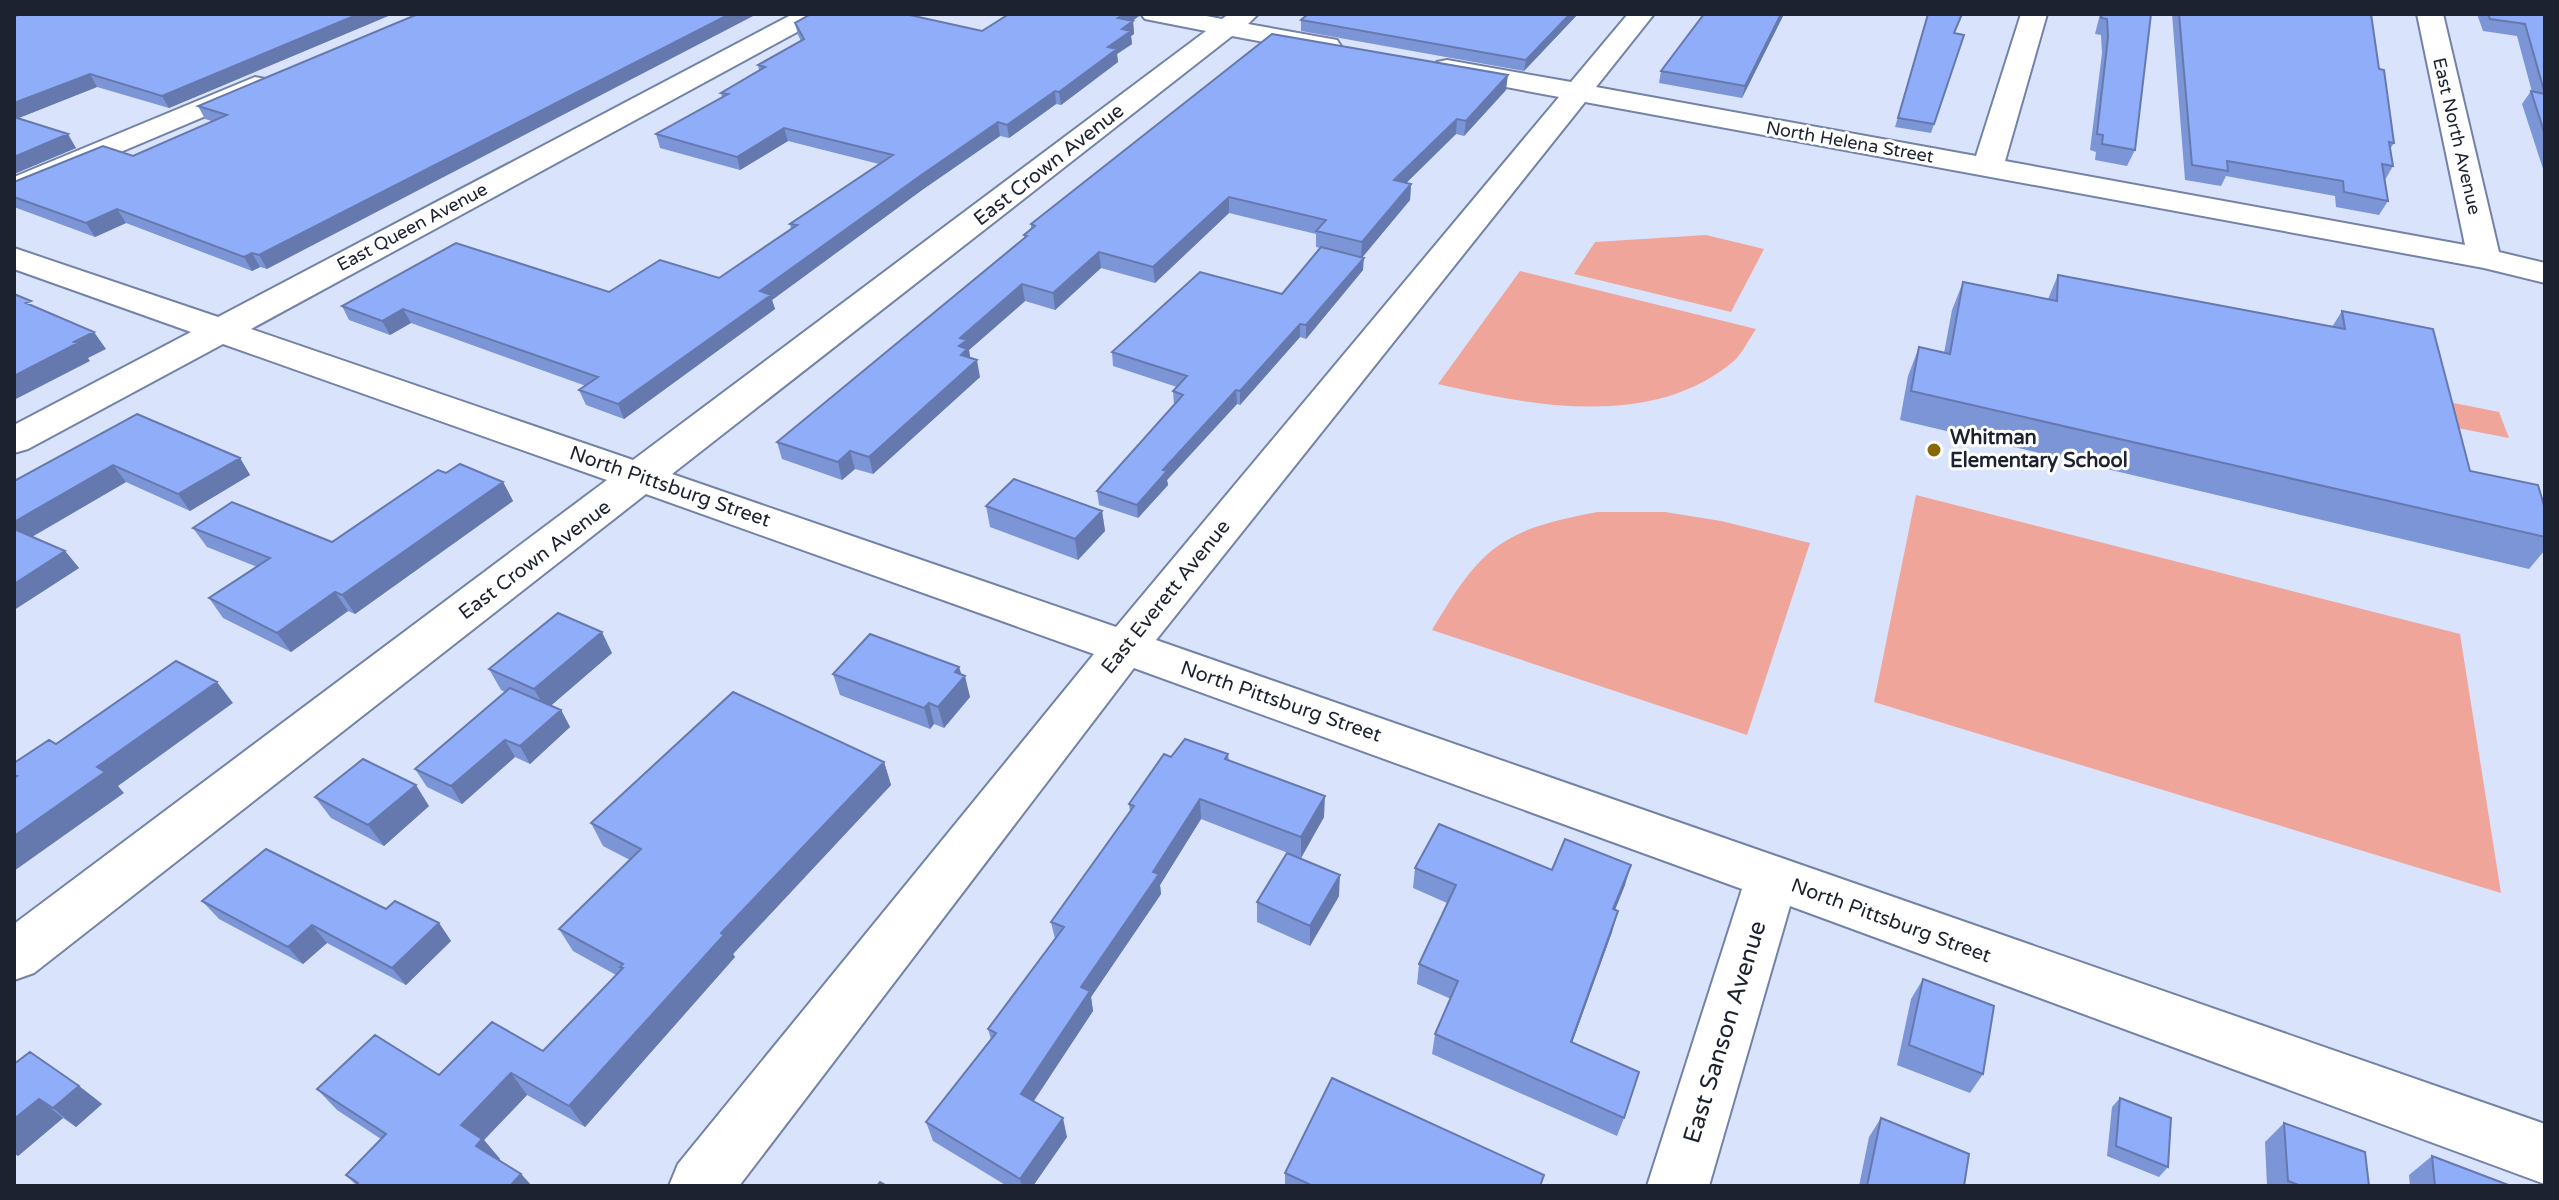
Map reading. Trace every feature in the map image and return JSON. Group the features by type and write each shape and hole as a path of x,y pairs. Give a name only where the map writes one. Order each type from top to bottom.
{"street":[{"name":"East Queen Avenue","path":"14,441 812,14"},
{"path":"1154,14 1236,21 1351,51"},
{"name":"East Everett Avenue","path":"700,1186 1125,647 1641,14"},
{"path":"1988,167 2034,14"},
{"name":"East North Avenue","path":"2430,14 2484,258"},
{"name":"East Crown Avenue","path":"14,956 1236,21"},
{"name":"North Helena Street","path":"1413,62 2484,258 2545,273"},
{"path":"14,188 277,76"},
{"name":"North Pittsburg Street","path":"14,258 1125,647 2545,1154"},
{"name":"East Sanson Avenue","path":"1678,1186 1772,878"}],"shaded area":[{"path":"1706,235 1764,249 1731,312 1574,274 1595,242"},
{"path":"1520,271 1756,329 1735,360 1703,382 1668,396 1630,404 1552,405 1438,384"},
{"path":"2439,400 2499,412 2509,438 2447,426"},
{"path":"1916,495 2460,634 2501,893 1874,702"},
{"path":"1597,512 1665,512 1721,521 1810,543 1747,735 1432,630 1465,579 1497,547 1538,526"}],"building":[{"path":"359,14 162,96 90,74 14,103 14,16"},
{"path":"418,14 730,14 259,255 252,253 244,257 117,209 86,223 14,197 14,182 103,146 133,156 227,115 198,106"},
{"path":"811,14 905,14 982,31 1009,14 1124,14 1118,18 1133,21 1122,29 1131,31 1108,47 1117,49 1059,92 1055,91 1007,125 998,122 920,176 760,291 771,295 618,404 579,390 598,377 403,309 382,321 342,306 456,243 609,292 660,260 719,278 797,225 790,224 893,155 784,128 737,157 656,134 728,94 721,93 765,67 758,65 804,39 795,23"},
{"path":"1308,14 1570,14 1526,60 1301,20"},
{"path":"1704,14 1781,14 1745,86 1661,71"},
{"path":"1928,14 1962,14 1954,33 1964,35 1934,124 1898,118"},
{"path":"2102,14 2151,14 2135,150 2102,144 2103,135 2097,134 2108,37 2107,19 2101,18"},
{"path":"2179,14 2371,14 2379,69 2384,70 2394,143 2389,142 2393,166 2382,164 2388,201 2344,192 2343,181 2227,161 2228,171 2192,165"},
{"path":"2488,14 2545,14 2545,94 2525,24 2490,19"},
{"path":"1272,34 1508,75 1466,121 1457,119 1394,180 1411,184 1362,242 1316,231 1326,220 1229,197 1153,267 1099,252 1053,293 1022,284 960,338 967,340 959,346 967,349 961,355 977,360 869,457 850,451 838,462 777,442 1027,236 1024,235 1035,226 1031,224"},
{"path":"2531,91 2545,94 2545,135"},
{"path":"14,117 68,134 14,157"},
{"path":"1321,247 1364,258 1306,325 1300,324 1240,391 1236,390 1163,470 1167,471 1137,505 1097,491 1183,395 1173,391 1187,376 1112,352 1200,272 1282,294"},
{"path":"2058,275 2345,329 2342,311 2433,329 2470,471 2538,485 2545,509 2545,537 1911,391 1919,347 1950,354 1963,282 2057,301"},
{"path":"14,294 31,301 26,303 94,332 14,376"},
{"path":"137,414 240,458 178,494 113,465 14,522 14,481"},
{"path":"460,464 503,482 342,595 335,592 277,633 209,598 270,558 193,528 232,502 332,542 438,470 446,473"},
{"path":"1014,479 1102,511 1075,539 986,506"},
{"path":"14,529 65,551 14,584"},
{"path":"558,613 602,632 534,689 489,669"},
{"path":"870,634 959,667 955,672 965,676 938,707 929,703 924,708 833,674"},
{"path":"176,661 217,682 97,767 105,772 14,836 14,778 17,776 14,775 14,763 49,740 56,744"},
{"path":"510,688 561,710 520,746 505,740 451,786 415,769"},
{"path":"733,692 884,762 721,933 724,935 569,1106 511,1073 461,1125 482,1139 476,1146 521,1174 510,1186 355,1186 358,1183 346,1175 386,1134 317,1089 375,1035 439,1075 492,1022 543,1051 623,968 620,967 623,964 559,929 641,849 591,823"},
{"path":"1185,739 1228,754 1225,759 1325,796 1301,837 1200,799 1153,872 1159,874 1081,987 1090,991 1021,1094 1063,1118 1020,1179 926,1122 996,1033 988,1029 1064,927 1051,922 1134,806 1129,804 1164,754 1171,757"},
{"path":"363,759 416,785 368,825 315,797"},
{"path":"1439,824 1552,870 1565,839 1631,865 1613,909 1618,911 1571,1042 1639,1072 1624,1118 1435,1034 1458,981 1419,964 1456,885 1415,868"},
{"path":"266,849 386,909 395,901 439,923 392,968 312,925 288,947 202,901"},
{"path":"1287,853 1340,875 1310,926 1257,902"},
{"path":"1923,979 1994,1006 1983,1074 1909,1045"},
{"path":"30,1052 79,1086 53,1108 39,1099 14,1119 14,1064"},
{"path":"1332,1078 1544,1175 1540,1186 1313,1186 1285,1173"},
{"path":"2120,1098 2171,1118 2168,1167 2116,1146"},
{"path":"1881,1118 1969,1154 1964,1186 1867,1186"},
{"path":"2284,1123 2365,1152 2369,1186 2301,1186 2288,1181"},
{"path":"2432,1156 2511,1186 2435,1186"}],"place":[{"name":"Whitman Elementary School","path":"1934,450"}]}
